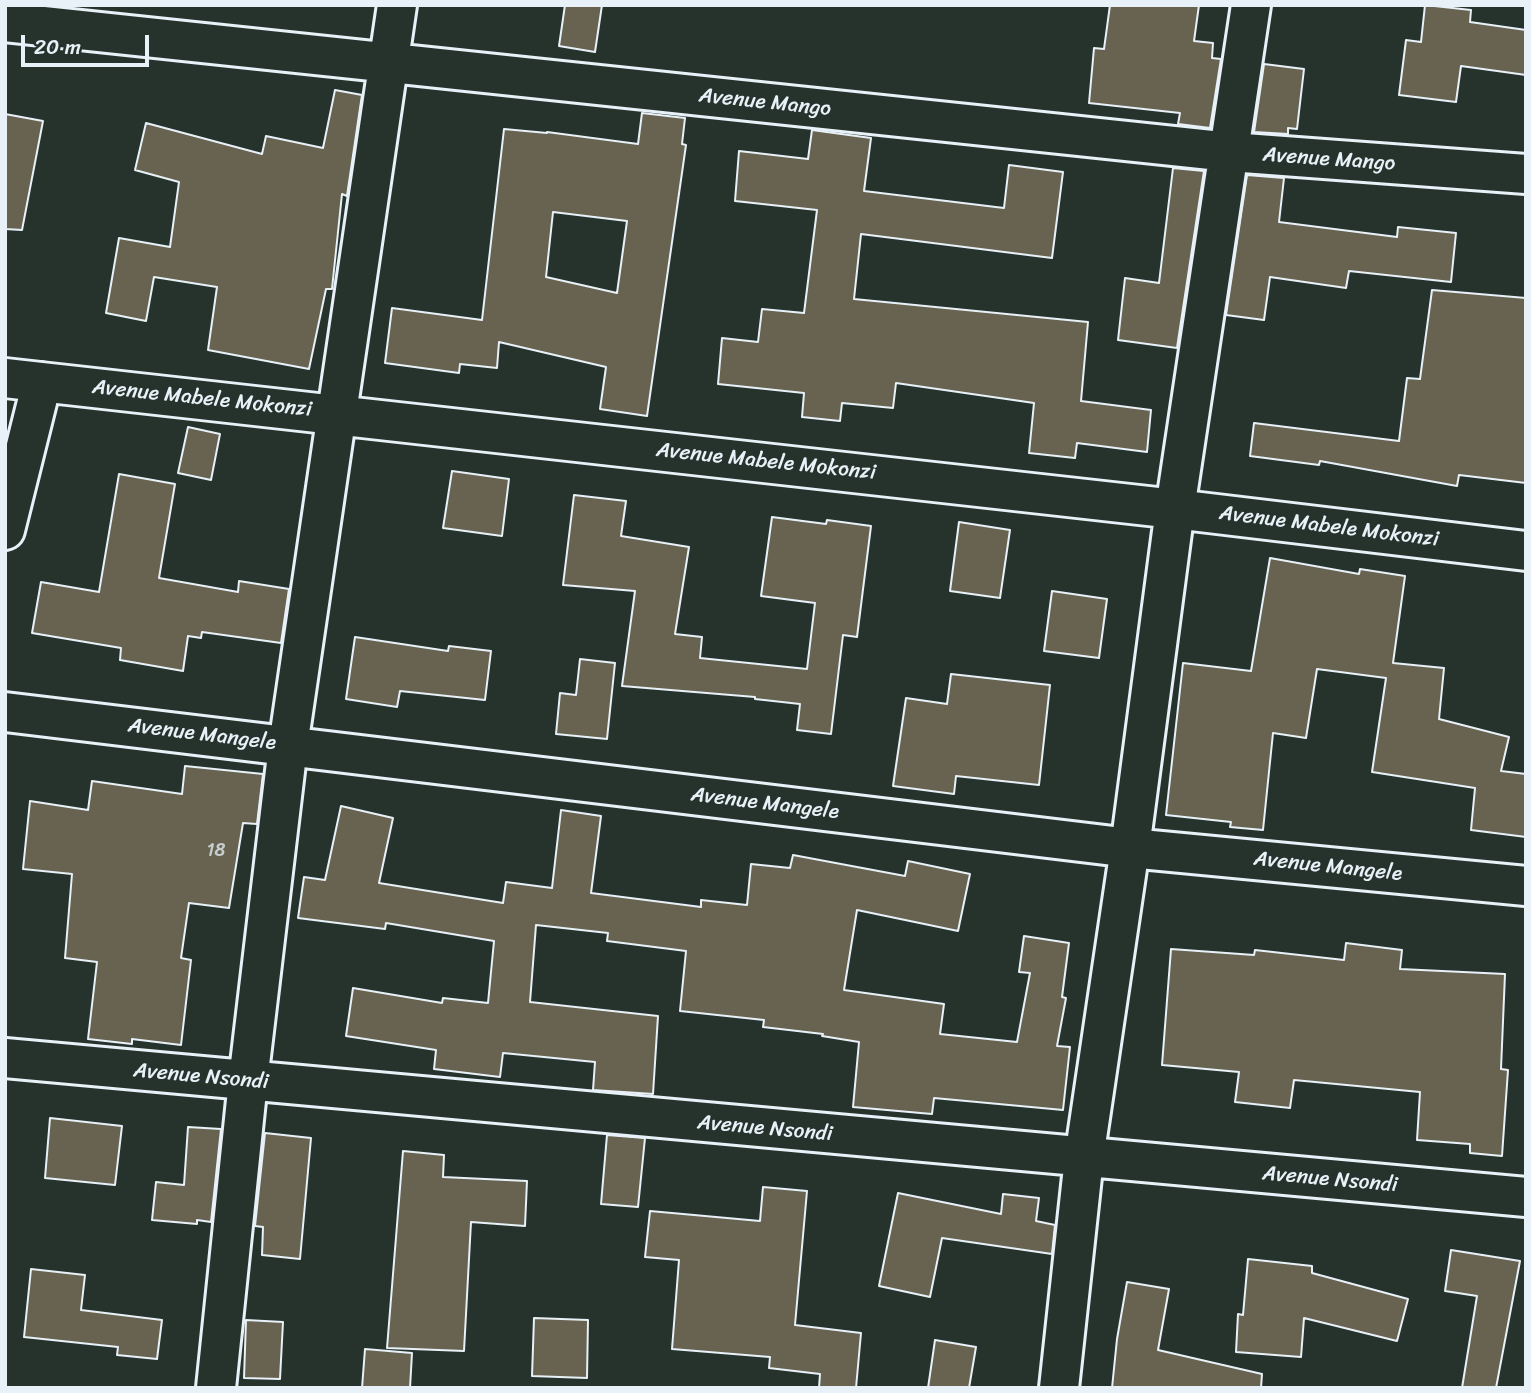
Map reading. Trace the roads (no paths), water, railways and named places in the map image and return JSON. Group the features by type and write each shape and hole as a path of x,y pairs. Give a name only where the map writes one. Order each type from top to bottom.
{"street":[{"path":"216,1388 248,1081 288,746 397,5"},
{"path":"1059,1388 1084,1158 1130,848 1175,509 1251,5"},
{"name":"Avenue Mango","path":"5,22 1230,152 1526,174"},
{"name":"Avenue Mabele Mokonzi","path":"5,378 1526,551"},
{"path":"5,530 43,382"},
{"name":"Avenue Mangele","path":"5,712 1130,848 1526,887"},
{"name":"Avenue Nsondi","path":"5,1058 1526,1197"}]}
